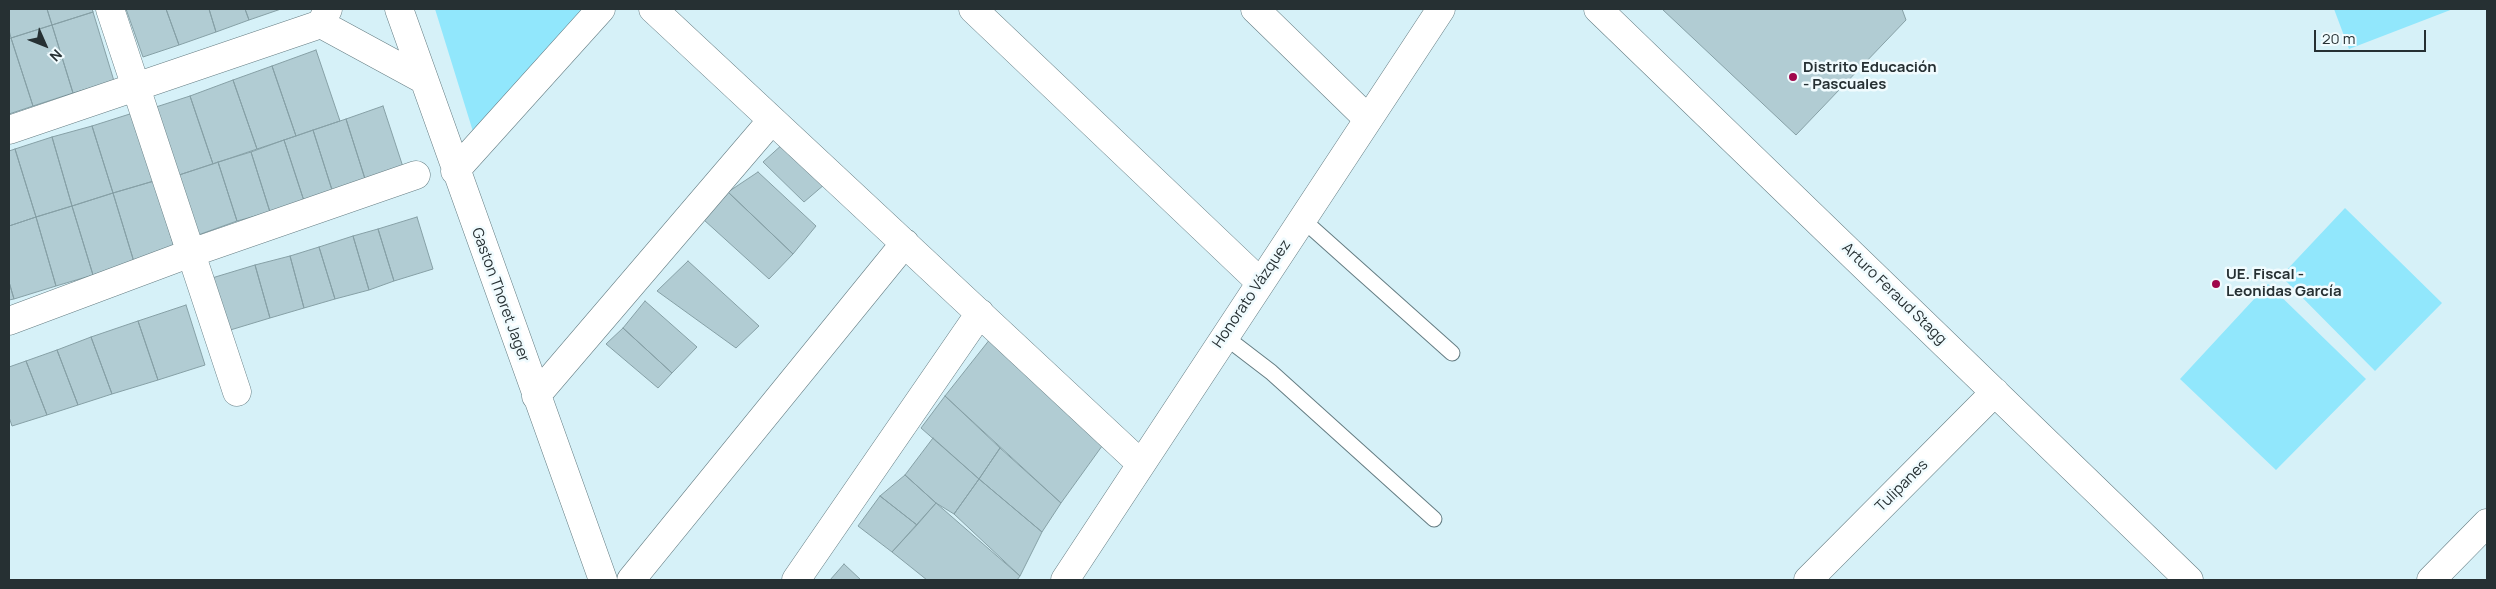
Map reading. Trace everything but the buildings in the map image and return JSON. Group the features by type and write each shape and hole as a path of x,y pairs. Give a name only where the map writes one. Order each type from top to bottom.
{"street":[{"path":"110,9 237,392"},
{"name":"Gaston Thoret Jager","path":"399,9 455,171 603,580"},
{"path":"455,171 601,9"},
{"path":"653,9 1140,463"},
{"path":"973,9 1260,282"},
{"path":"1255,9 1368,119"},
{"name":"Honorato Vázquez","path":"1065,580 1140,463 1441,9"},
{"name":"Arturo Feraud Stagg","path":"1598,9 2190,580"},
{"path":"9,130 136,86 325,16 424,80"},
{"path":"536,396 772,120"},
{"path":"9,322 191,253 416,175"},
{"path":"631,580 905,243"},
{"path":"796,580 980,313"},
{"name":"Tulipanes","path":"1808,580 1995,392"},
{"path":"2431,580 2487,523"}],"lane":[{"path":"1302,218 1452,353"},
{"path":"1224,336 1271,372 1434,519"}],"shaded area":[{"path":"435,9 590,9 475,138"},
{"path":"2334,9 2453,9 2349,49"},
{"path":"2345,208 2442,303 2375,371 2281,276"},
{"path":"2268,284 2366,379 2276,470 2180,379"}],"place":[{"name":"Distrito Educación - Pascuales","path":"1793,77"},
{"name":"UE. Fiscal - Leonidas García","path":"2216,284"}]}
